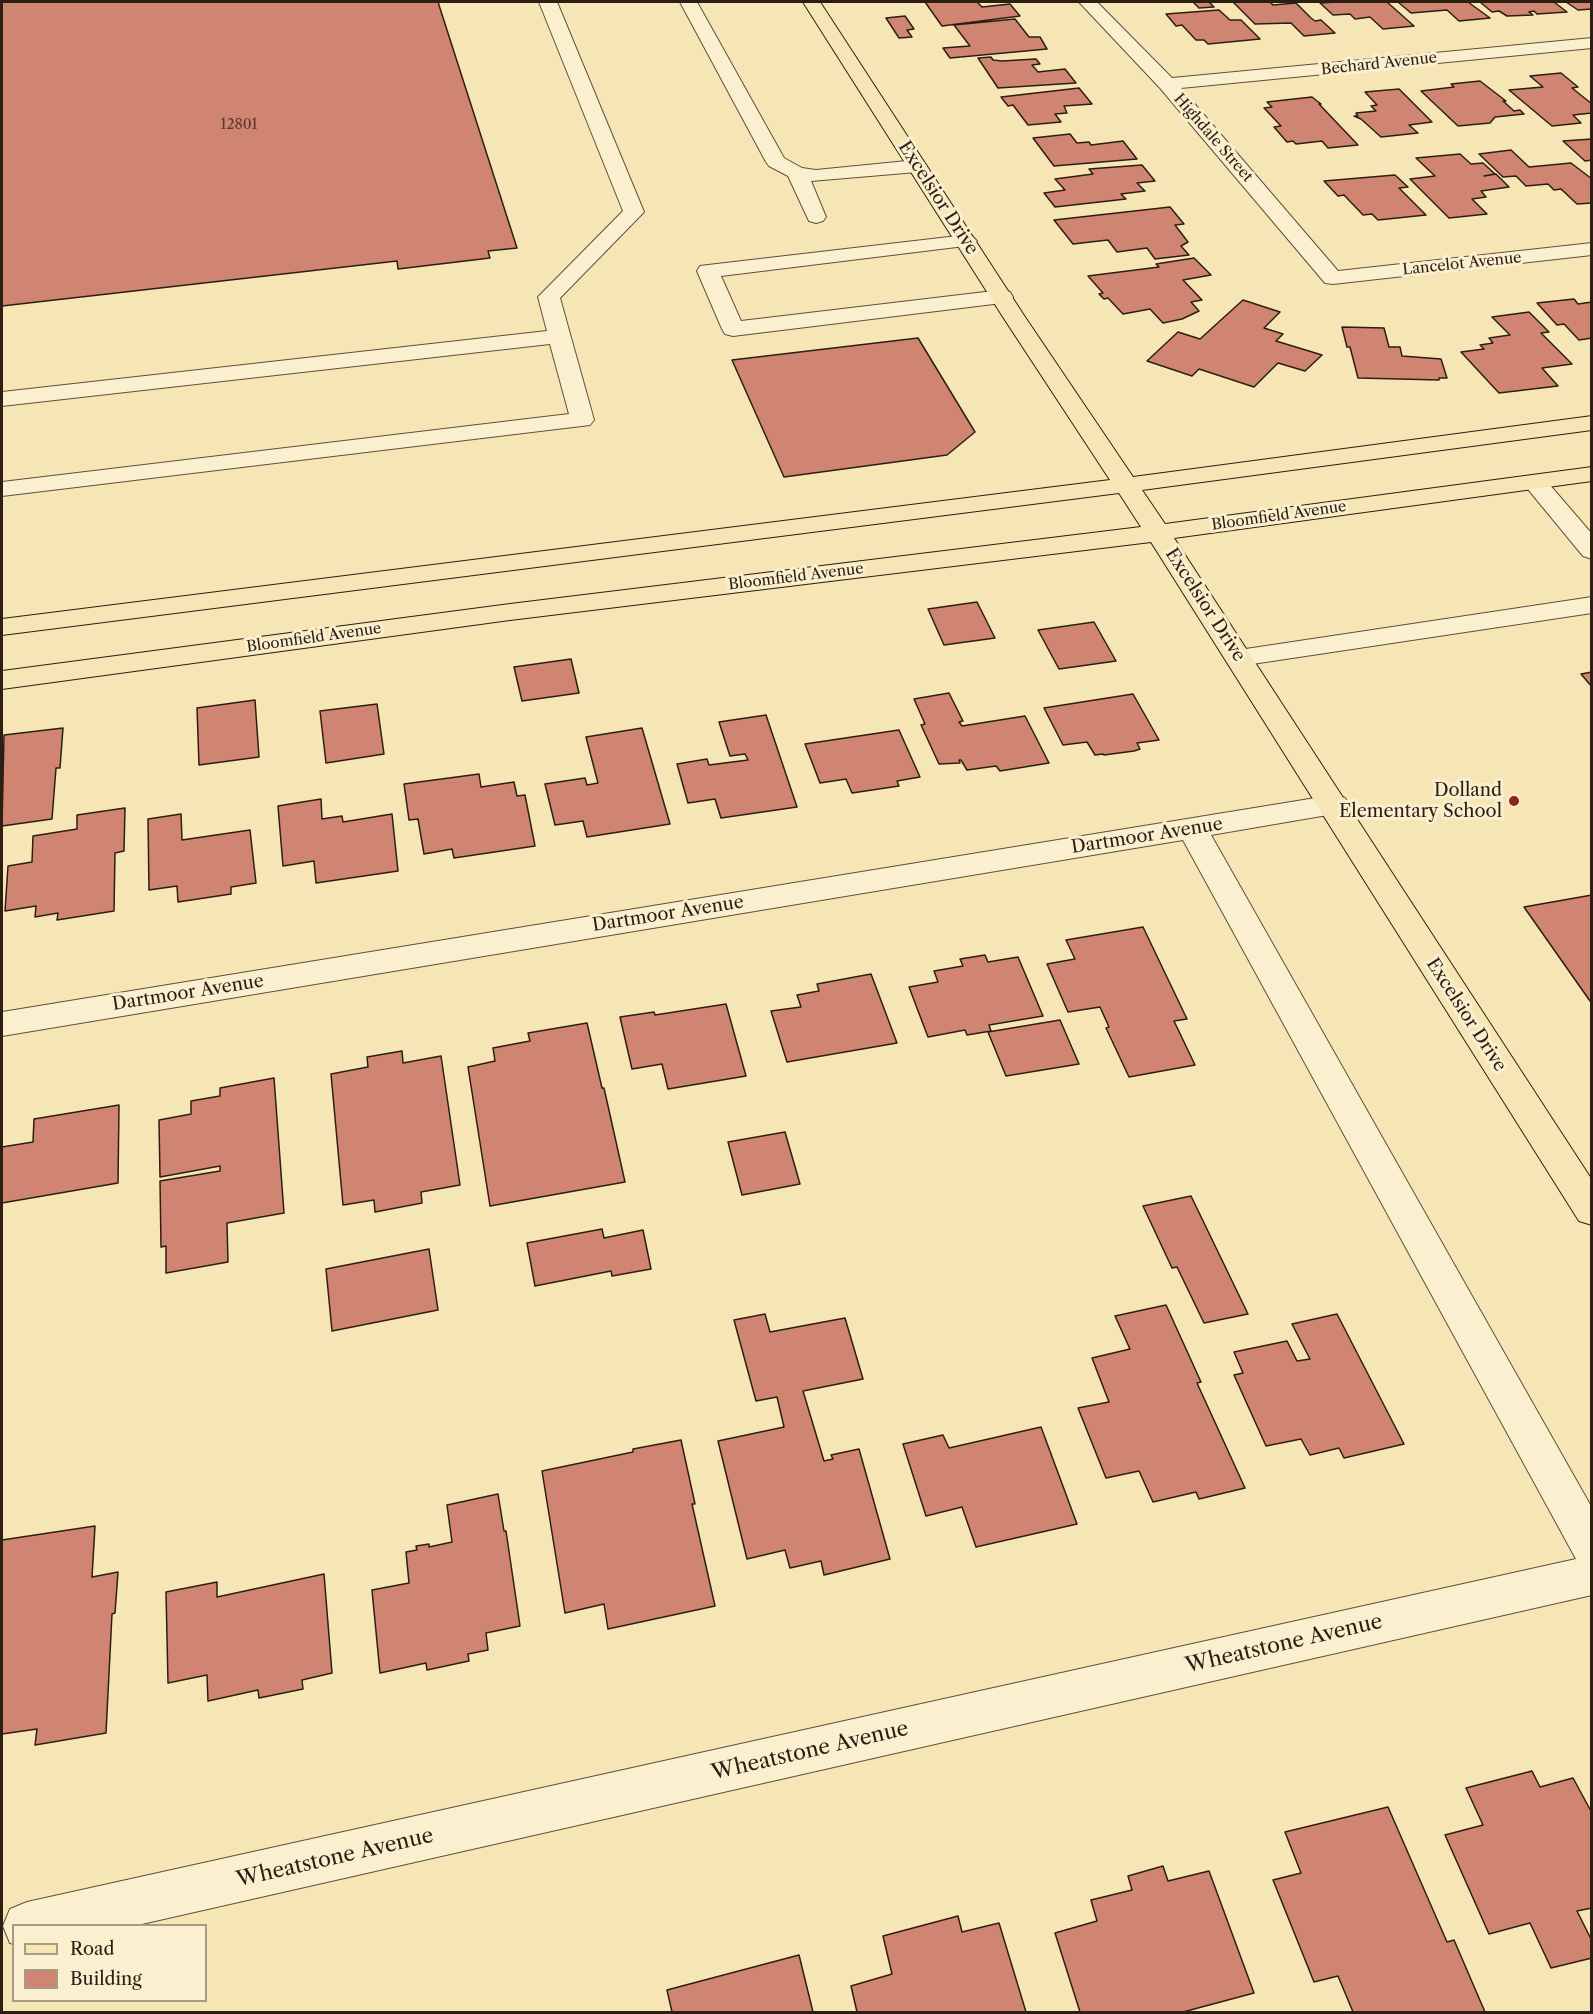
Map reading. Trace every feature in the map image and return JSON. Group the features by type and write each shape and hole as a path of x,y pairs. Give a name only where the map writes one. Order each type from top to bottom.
{"main road":[{"name":"Excelsior Drive","path":"812,2 1334,805 1592,1211"},
{"path":"2,627 1126,485 1592,423"},
{"name":"Bloomfield Avenue","path":"2,680 510,612 1158,533 1592,474"}],"street":[{"path":"2,489 582,420 549,297 634,212 548,2"},
{"path":"688,2 776,162 796,173 816,176 917,166"},
{"name":"Highdale Street","path":"1088,2 1167,84 1333,278"},
{"name":"Bechard Avenue","path":"1167,84 1592,43"},
{"path":"796,173 816,217"},
{"path":"966,241 708,272 733,329 1002,297"},
{"name":"Lancelot Avenue","path":"1333,278 1592,249"},
{"path":"2,399 560,336"},
{"path":"1534,482 1592,550"},
{"path":"1239,658 1592,605"},
{"name":"Dartmoor Avenue","path":"2,1023 1334,805"},
{"path":"1192,828 1592,1548"},
{"name":"Wheatstone Avenue","path":"36,1924 1592,1575"}],"building":[{"path":"2,2 438,2 517,248 488,251 490,258 398,269 397,261 2,306"},
{"path":"925,2 977,2 982,7 1010,4 1020,16 942,26"},
{"path":"1193,2 1209,2 1214,7 1199,8"},
{"path":"1233,2 1270,2 1273,5 1296,3 1311,18 1315,21 1321,20 1335,33 1304,36 1291,23 1255,24"},
{"path":"1387,2 1414,26 1383,29 1370,17 1355,19 1350,14 1333,15 1320,3"},
{"path":"1398,2 1468,2 1490,18 1459,21 1447,10 1411,13"},
{"path":"1480,2 1554,2 1567,12 1537,14 1534,11 1529,12 1533,15 1507,16 1499,11 1492,12"},
{"path":"1566,2 1592,2 1592,9 1578,10"},
{"path":"1219,10 1230,20 1241,20 1260,39 1208,44 1204,40 1196,40 1182,25 1176,26 1166,14"},
{"path":"905,16 914,29 907,30 912,37 899,38 886,18"},
{"path":"1015,19 1029,37 1040,37 1047,49 950,58 943,48 970,46 954,25"},
{"path":"991,57 993,60 1002,61 1036,59 1040,64 1032,65 1038,72 1065,69 1076,83 998,88 978,58"},
{"path":"1561,73 1578,87 1572,88 1592,104 1592,113 1573,115 1581,123 1552,126 1509,90 1543,87 1530,76"},
{"path":"1480,81 1506,101 1503,101 1514,111 1520,110 1524,114 1495,117 1490,123 1458,126 1421,91 1454,87 1451,84"},
{"path":"1079,88 1092,104 1064,106 1067,113 1055,114 1061,122 1028,125 1013,105 1008,106 1001,97"},
{"path":"1399,89 1432,122 1409,125 1418,133 1381,137 1361,119 1354,116 1358,116 1356,113 1376,111 1371,106 1377,105 1365,92"},
{"path":"1312,97 1358,145 1328,148 1322,141 1296,144 1293,141 1287,142 1274,127 1281,126 1264,108 1272,107 1267,102"},
{"path":"1070,134 1077,143 1089,142 1091,145 1123,141 1137,159 1054,166 1033,138"},
{"path":"1592,139 1592,160 1585,161 1563,141"},
{"path":"1511,150 1529,167 1571,163 1592,179 1592,203 1577,204 1561,189 1554,190 1548,184 1526,186 1516,176 1503,177 1479,154"},
{"path":"1460,154 1471,164 1483,163 1495,174 1484,176 1496,174 1509,187 1481,191 1486,197 1472,199 1487,214 1449,218 1410,179 1435,176 1416,158"},
{"path":"1142,165 1155,181 1137,183 1145,191 1121,194 1126,199 1055,207 1044,193 1065,190 1055,179 1093,174 1089,169"},
{"path":"1395,175 1408,187 1399,188 1426,215 1378,220 1372,214 1363,215 1344,195 1338,196 1324,181"},
{"path":"1170,207 1184,224 1175,225 1188,242 1181,246 1189,255 1155,259 1147,248 1117,252 1108,240 1073,244 1054,220"},
{"path":"1194,258 1211,275 1183,280 1202,300 1191,302 1199,311 1182,319 1163,323 1150,309 1123,314 1108,298 1104,299 1099,294 1103,293 1088,276 1159,267 1156,264"},
{"path":"1574,299 1578,304 1592,302 1592,338 1579,340 1564,324 1557,325 1537,303"},
{"path":"1243,300 1280,312 1264,328 1283,334 1276,341 1322,355 1305,371 1278,363 1254,387 1199,369 1192,376 1147,361 1178,332 1200,339"},
{"path":"1529,312 1549,332 1541,333 1572,364 1542,368 1558,386 1499,393 1461,352 1484,349 1480,345 1493,343 1489,338 1510,335 1492,317"},
{"path":"1342,327 1384,328 1389,347 1400,347 1402,356 1441,359 1447,378 1439,378 1439,380 1358,378"},
{"path":"918,338 975,432 947,455 784,477 732,360"},
{"path":"977,602 995,638 944,645 928,609"},
{"path":"1094,622 1116,661 1059,669 1038,630"},
{"path":"571,659 579,693 522,701 514,667"},
{"path":"1592,672 1592,687 1581,674"},
{"path":"949,693 963,721 959,722 962,726 1025,716 1049,763 1000,771 996,766 967,770 961,760 959,760 960,763 939,764 921,725 925,724 914,699"},
{"path":"1133,694 1159,740 1137,743 1140,749 1134,751 1095,755 1087,742 1063,745 1044,708"},
{"path":"255,700 259,757 199,765 197,708"},
{"path":"377,704 384,754 326,763 320,711"},
{"path":"766,715 797,807 721,818 715,799 688,803 677,764 707,759 709,765 748,760 745,754 730,756 719,722"},
{"path":"63,728 60,768 56,768 52,819 2,826 4,735"},
{"path":"642,728 670,824 587,837 583,821 555,825 545,784 585,778 587,785 598,783 586,737"},
{"path":"899,730 920,777 897,781 899,786 852,793 846,779 820,783 805,744"},
{"path":"479,774 481,787 514,782 517,796 525,795 535,846 454,858 452,849 424,854 418,819 409,820 404,784"},
{"path":"321,799 322,819 342,816 343,822 392,814 398,871 316,883 314,861 283,866 278,806"},
{"path":"125,808 124,851 115,853 114,911 57,920 58,913 35,917 36,906 5,911 8,866 32,862 33,836 77,829 77,815"},
{"path":"181,814 182,840 250,830 256,883 231,887 231,894 178,902 177,886 149,890 148,819"},
{"path":"1592,895 1592,1001 1590,1001 1524,907"},
{"path":"1143,927 1187,1019 1174,1021 1195,1065 1129,1077 1106,1028 1109,1027 1100,1007 1068,1012 1047,964 1075,959 1066,940"},
{"path":"985,955 988,962 1018,957 1043,1016 989,1025 991,1031 967,1035 965,1030 928,1037 909,987 938,982 934,971 963,966 960,959"},
{"path":"871,974 897,1043 787,1062 771,1011 801,1007 797,995 819,991 817,984"},
{"path":"726,1004 746,1076 668,1089 662,1064 632,1069 620,1017 654,1012 655,1015"},
{"path":"1060,1020 1079,1064 1006,1076 988,1032"},
{"path":"587,1023 625,1182 490,1206 468,1067 495,1061 493,1048 530,1041 528,1033"},
{"path":"402,1051 403,1063 441,1056 460,1185 421,1192 422,1203 375,1212 374,1200 343,1205 331,1074 368,1067 367,1057"},
{"path":"274,1078 284,1213 227,1223 228,1262 166,1273 166,1246 161,1247 160,1181 220,1171 220,1166 160,1177 159,1120 191,1114 191,1101 220,1096 220,1088"},
{"path":"119,1105 118,1183 2,1203 2,1147 33,1142 34,1119"},
{"path":"785,1132 800,1184 742,1195 728,1142"},
{"path":"1191,1196 1248,1314 1204,1323 1177,1267 1172,1268 1143,1206"},
{"path":"602,1229 604,1238 643,1230 651,1269 612,1276 611,1271 535,1286 527,1243"},
{"path":"429,1249 438,1310 332,1331 326,1269"},
{"path":"1166,1305 1201,1382 1197,1383 1245,1488 1199,1499 1196,1492 1153,1502 1139,1471 1106,1478 1078,1408 1109,1402 1092,1358 1130,1349 1115,1316"},
{"path":"765,1314 770,1332 845,1318 863,1379 803,1391 824,1461 833,1459 831,1455 859,1449 890,1559 824,1575 821,1561 790,1568 785,1550 747,1559 718,1441 784,1427 777,1397 756,1401 734,1320"},
{"path":"1337,1314 1404,1444 1344,1458 1339,1448 1310,1455 1301,1439 1266,1446 1234,1375 1243,1373 1234,1352 1287,1341 1297,1361 1310,1359 1292,1324"},
{"path":"1041,1427 1077,1524 976,1547 962,1507 926,1516 903,1444 943,1435 949,1448"},
{"path":"681,1440 695,1504 692,1504 715,1606 608,1629 604,1604 565,1613 542,1471"},
{"path":"498,1494 504,1531 506,1531 520,1626 486,1633 488,1650 468,1654 469,1661 427,1670 426,1663 380,1673 372,1590 409,1583 406,1552 417,1550 416,1546 429,1544 429,1547 452,1542 447,1505"},
{"path":"95,1526 92,1577 118,1572 115,1613 112,1614 106,1733 35,1745 37,1729 2,1734 2,1540"},
{"path":"324,1574 332,1673 302,1680 303,1689 259,1698 258,1690 208,1701 207,1675 168,1683 166,1592 217,1582 217,1597"},
{"path":"1532,1771 1540,1787 1573,1778 1592,1813 1592,1908 1577,1911 1592,1941 1592,1958 1551,1968 1530,1923 1489,1934 1445,1835 1483,1825 1466,1788"},
{"path":"1388,1807 1447,1942 1454,1940 1485,2012 1353,2012 1338,1976 1314,1982 1273,1880 1301,1873 1285,1832"},
{"path":"1163,1866 1168,1881 1209,1871 1254,1993 1183,2012 1080,2012 1055,1933 1097,1921 1091,1900 1132,1890 1128,1876"},
{"path":"958,1916 962,1932 999,1923 1026,2012 857,2012 851,1986 892,1974 883,1936"},
{"path":"799,1955 813,2012 672,2012 667,1990"}],"place":[{"name":"Dolland Elementary School","path":"1514,801"}]}
